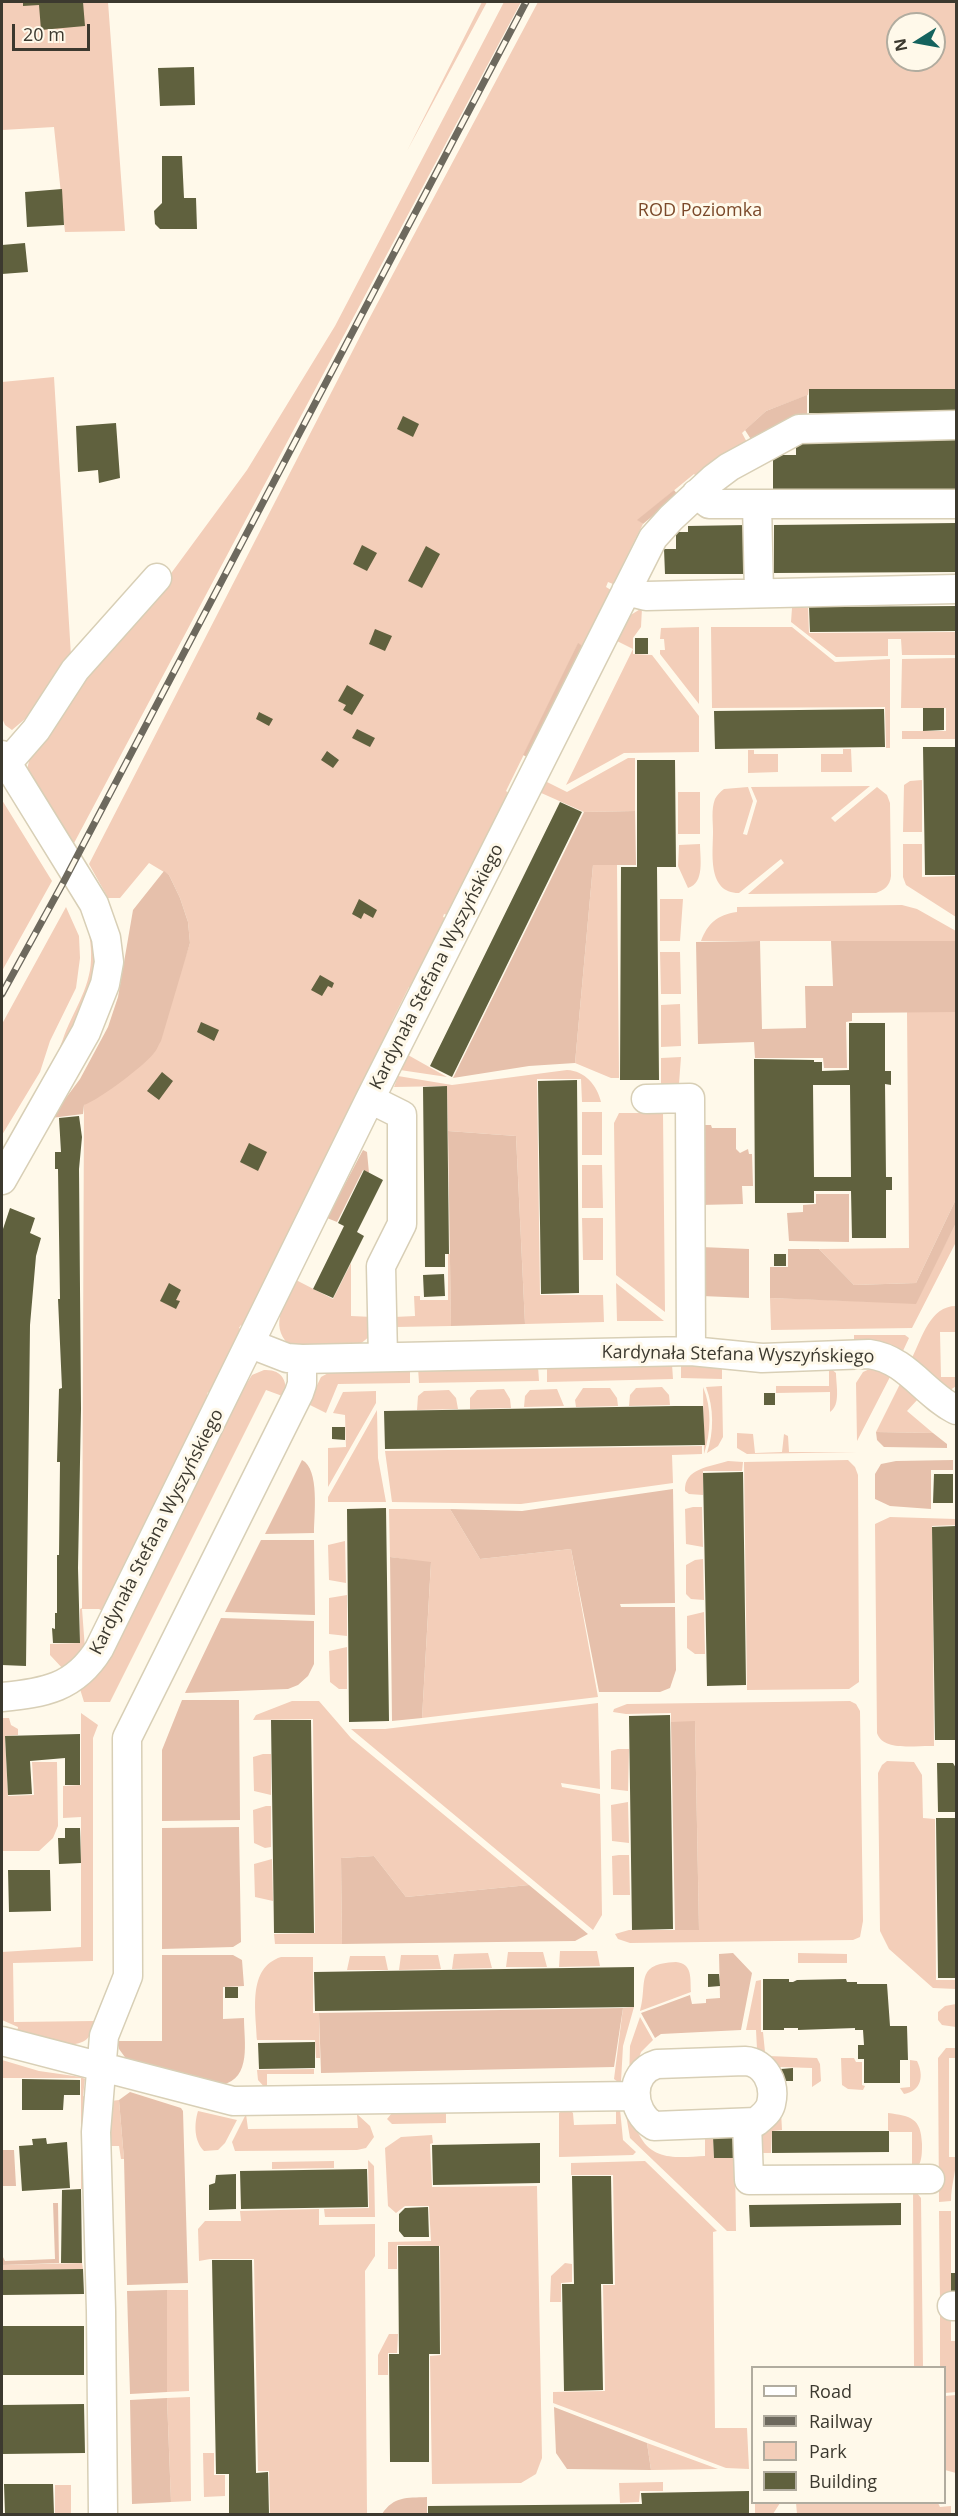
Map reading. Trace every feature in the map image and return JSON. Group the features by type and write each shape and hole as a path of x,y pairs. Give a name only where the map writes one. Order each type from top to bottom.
{"street":[{"name":"Kardynała Stefana Wyszyńskiego","path":"2,1697 46,1692 67,1683 90,1664 251,1344 370,1099 653,538 696,494 729,467 799,429 957,425"},
{"path":"696,494 709,504 957,504"},
{"path":"757,504 759,593"},
{"path":"2,1180 86,1032 102,993 109,962 106,938 94,904 3,762 36,730 75,670 157,578"},
{"path":"626,591 646,596 957,589"},
{"path":"646,1099 690,1098 692,1351"},
{"path":"370,1099 402,1115 402,1224 381,1266 383,1357"},
{"name":"Kardynała Stefana Wyszyńskiego","path":"251,1344 287,1358 302,1359 692,1351 762,1358 869,1354 883,1356 910,1372 938,1398 957,1410"},
{"path":"103,2514 101,2310 96,2145 108,2022 128,1976 127,1738 299,1393 302,1384 302,1359"},
{"path":"2,2042 102,2065 221,2099 250,2102 636,2096"},
{"path":"755,2062 764,2069 768,2077 771,2104 766,2114 756,2122 747,2123 654,2126 642,2116 637,2108 636,2096 641,2073 657,2064 755,2062"},
{"path":"747,2123 748,2180 930,2179"}],"green space":[{"path":"2,2 108,2 125,231 65,232 54,127 2,130"},
{"path":"482,2 487,2 407,151"},
{"path":"504,2 521,2 73,845 27,770 29,761 75,689 136,621 247,470 335,326"},
{"name":"ROD Poziomka","path":"538,2 956,2 956,389 809,389 808,395 766,411 742,433 750,448 698,478 694,474 638,520 643,524 613,584 608,582 606,587 611,590 584,647 578,644 506,791 510,794 450,916 444,914 443,917 448,919 414,989 409,987 392,1021 396,1024 246,1327 241,1325 239,1328 245,1331 212,1393 208,1392 207,1395 210,1397 104,1612 99,1609 82,1609 85,1649 64,1670 50,1655 50,1644 80,1643 80,1609 82,1608 84,1105 181,970 190,943 188,922 169,875 149,863 120,898 108,898 89,864 369,319"},
{"path":"54,377 71,656 25,719 12,730 5,725 2,718 2,382"},
{"path":"642,608 641,627 633,638 633,649 615,640 629,616"},
{"path":"792,608 808,608 809,633 956,632 956,655 902,655 901,639 888,639 888,656 836,657 791,622"},
{"path":"699,627 699,704 660,654 660,650 665,650 664,639 660,639 661,628"},
{"path":"711,627 792,627 835,662 890,659 890,748 886,748 885,707 712,708"},
{"path":"633,649 633,654 652,655 699,716 699,752 624,753 566,785"},
{"path":"956,658 956,739 902,739 902,731 946,731 946,708 901,708 902,659"},
{"path":"843,749 851,749 852,772 821,772 821,754 843,754"},
{"path":"748,750 754,750 754,754 778,754 778,772 748,773"},
{"path":"628,758 635,758 635,811 584,812 539,792 545,781 567,792"},
{"path":"922,780 922,832 903,832 904,785 910,781"},
{"path":"870,786 831,818 835,822 877,787 887,795 890,803 891,876 888,885 882,890 876,893 748,894 784,863 781,859 739,893 721,886 713,861 713,811 715,799 724,789 748,787 753,801 743,834 747,835 757,801 751,787"},
{"path":"678,792 700,792 700,834 678,834"},
{"path":"2,800 52,881 2,971"},
{"path":"700,844 699,876 697,881 688,888 678,866 679,845"},
{"path":"903,844 922,844 922,877 956,876 956,917 906,885 903,877"},
{"path":"593,865 617,865 619,1078 611,1078 575,1063"},
{"path":"660,899 683,899 680,941 660,941"},
{"path":"902,905 917,909 956,931 956,941 701,941 714,921 724,915 737,912 737,907"},
{"path":"66,907 79,936 80,958 76,988 50,1041 40,1072 2,1135 2,1024"},
{"path":"85,914 96,945 94,977 84,1007 55,1066 60,1046 84,991 90,971 91,948"},
{"path":"660,952 680,952 681,994 661,994"},
{"path":"680,1004 681,1046 661,1047 661,1005"},
{"path":"907,1012 956,1012 956,1199 916,1283 854,1285 819,1249 909,1248"},
{"path":"408,1055 447,1077 400,1070"},
{"path":"681,1057 679,1084 661,1088 661,1058"},
{"path":"567,1070 585,1076 597,1090 601,1102 582,1102 581,1079 537,1079 540,1295 603,1295 604,1322 525,1324 516,1136 448,1131 447,1086 394,1087 398,1076 452,1085"},
{"path":"582,1112 602,1112 602,1155 582,1155"},
{"path":"619,1113 663,1113 665,1312 616,1275 614,1123"},
{"path":"582,1165 602,1165 603,1208 582,1208"},
{"path":"582,1218 603,1218 603,1260 583,1260"},
{"path":"956,1223 956,1242 912,1328 771,1330 770,1298 915,1303"},
{"path":"448,1254 450,1254 451,1326 396,1327 394,1317 415,1316 414,1296 420,1296 420,1300 448,1300"},
{"path":"351,1263 351,1316 373,1317 370,1336 359,1345 289,1345 283,1337 279,1321 296,1280 333,1299"},
{"path":"616,1283 664,1321 617,1321"},
{"path":"956,1306 956,1332 940,1332 941,1377 956,1377 956,1386 949,1391 912,1358 933,1317 947,1307"},
{"path":"854,1335 905,1335 909,1338 902,1353 854,1341"},
{"path":"672,1364 673,1379 547,1382 547,1366"},
{"path":"681,1364 722,1365 722,1379 681,1378"},
{"path":"538,1366 539,1381 419,1383 418,1368"},
{"path":"829,1367 836,1373 837,1389 836,1405 830,1412 830,1392 776,1393 776,1386 829,1386"},
{"path":"874,1367 891,1375 857,1441 856,1383 863,1372"},
{"path":"410,1369 410,1383 338,1384 326,1413 308,1404 321,1377 332,1371"},
{"path":"270,1370 282,1377 286,1386 285,1397 266,1390 110,1702 84,1702 80,1689 243,1389 252,1375"},
{"path":"901,1382 918,1399 907,1411 933,1433 876,1432"},
{"path":"722,1386 723,1437 718,1446 707,1453 712,1420 711,1403 706,1387"},
{"path":"662,1387 669,1395 670,1405 629,1406 630,1395 636,1388"},
{"path":"703,1387 710,1420 704,1454"},
{"path":"583,1388 610,1388 617,1398 618,1406 576,1407 575,1400"},
{"path":"504,1389 510,1399 511,1408 470,1409 470,1398 477,1390"},
{"path":"557,1389 564,1406 524,1407 525,1396 530,1390"},
{"path":"449,1390 456,1398 458,1409 417,1410 418,1396 424,1391"},
{"path":"376,1391 376,1403 328,1487 328,1448 346,1447 345,1415 333,1413 343,1392"},
{"path":"377,1410 378,1458 386,1502 328,1502 328,1497"},
{"path":"737,1433 753,1434 755,1453 782,1452 784,1434 788,1436 789,1452 857,1452 747,1454 737,1448"},
{"path":"702,1446 702,1454 672,1455 673,1483 521,1504 392,1502 385,1451"},
{"path":"848,1460 855,1467 858,1475 859,1682 849,1689 747,1690 744,1462"},
{"path":"728,1461 743,1462 742,1471 703,1471 703,1495 689,1494 685,1491 686,1483 693,1473"},
{"path":"702,1507 703,1547 686,1544 685,1509"},
{"path":"389,1509 450,1509 480,1559 571,1549 598,1697 422,1718 431,1563 390,1557"},
{"path":"890,1517 956,1519 956,1525 932,1526 934,1746 893,1745 880,1739 877,1733 875,1524"},
{"path":"345,1541 346,1583 329,1580 328,1545"},
{"path":"703,1559 704,1600 691,1599 686,1594 686,1565"},
{"path":"347,1595 347,1636 329,1634 329,1598"},
{"path":"704,1612 705,1654 695,1654 687,1648 687,1616"},
{"path":"347,1647 347,1689 339,1689 330,1682 329,1651"},
{"path":"292,1701 319,1701 351,1738 529,1885 406,1897 374,1856 341,1858 342,1944 275,1944 274,1934 315,1933 313,1719 253,1720 256,1715"},
{"path":"850,1701 856,1704 860,1711 863,1921 860,1937 853,1940 630,1943 618,1939 615,1934 629,1930 699,1930 695,1722 671,1722 671,1713 626,1714 613,1712 614,1709 627,1704"},
{"path":"598,1703 600,1789 561,1783 562,1787 600,1794 602,1915 593,1930 351,1729 385,1729"},
{"path":"81,1713 98,1725 93,1738 93,1961 13,1963 14,2022 94,2021 91,2033 84,2041 63,2044 17,2032 18,2027 2,2020 2,1952 81,1947 81,1817 63,1818 63,1786 81,1785"},
{"path":"2,1718 9,1718 11,1725 18,1729 18,1735 5,1736 8,1796 34,1795 32,1762 57,1762 58,1826 53,1838 39,1851 2,1851"},
{"path":"629,1749 628,1791 611,1789 611,1751"},
{"path":"271,1754 271,1795 254,1791 253,1757"},
{"path":"887,1761 914,1762 922,1775 923,1818 935,1819 936,1980 956,1980 956,1989 933,1988 889,1949 880,1931 878,1773"},
{"path":"628,1802 629,1843 612,1841 611,1805"},
{"path":"271,1806 271,1847 265,1848 254,1843 253,1810"},
{"path":"629,1855 630,1895 613,1895 612,1856"},
{"path":"272,1859 273,1901 255,1897 254,1864"},
{"path":"560,1951 597,1951 600,1966 559,1967"},
{"path":"508,1952 543,1952 547,1967 506,1967"},
{"path":"488,1953 492,1968 452,1969 454,1954"},
{"path":"798,1953 847,1954 847,1963 798,1963"},
{"path":"401,1955 438,1955 441,1969 399,1970"},
{"path":"350,1956 385,1956 388,1970 347,1970"},
{"path":"281,1957 313,1957 313,2013 319,2013 320,2058 316,2058 315,2040 257,2040 255,2004 258,1980 270,1963"},
{"path":"676,1962 688,1969 691,1992 640,2011 645,1976 648,1971 663,1963"},
{"path":"761,1980 761,2032 763,2032 765,2052 769,2056 817,2058 820,2064 821,2081 812,2087 812,2068 780,2067 780,2082 757,2049 756,2030 746,2030 756,1981"},
{"path":"956,2004 956,2027 942,2025 938,2020 938,2012 945,2006"},
{"path":"634,2007 623,2046 621,2081 618,2082 614,2079 623,2008"},
{"path":"640,2017 653,2040 641,2052 632,2079 629,2081 630,2046"},
{"path":"946,2048 956,2048 956,2058 949,2058 949,2157 956,2157 956,2163 951,2201 939,2202 938,2058"},
{"path":"841,2058 854,2058 856,2062 862,2062 862,2085 865,2086 863,2090 848,2089 842,2085"},
{"path":"2,2060 39,2071 81,2077 85,2079 83,2096 89,2097 87,2189 81,2189 81,2078 2,2078"},
{"path":"910,2060 917,2061 921,2077 915,2090 904,2094 900,2088 910,2087"},
{"path":"314,2069 314,2074 267,2074 267,2090 258,2080 257,2070"},
{"path":"119,2100 124,2159 121,2159 119,2146 109,2146 111,2101"},
{"path":"563,2109 569,2109 573,2113 574,2125 616,2124 616,2110 620,2109 623,2140 636,2152 633,2155 559,2157 559,2113"},
{"path":"625,2109 647,2146 661,2155 705,2156 705,2137 713,2137 714,2158 735,2158 736,2231 727,2231 630,2138"},
{"path":"198,2111 237,2120 225,2143 218,2150 204,2151 198,2142 196,2121"},
{"path":"781,2111 782,2130 772,2131 771,2153 761,2153 761,2141 767,2123"},
{"path":"392,2113 446,2113 446,2123 392,2124 387,2119"},
{"path":"888,2113 909,2117 920,2129 922,2144 918,2167 912,2168 912,2132 890,2132"},
{"path":"246,2114 248,2129 358,2128 357,2114 370,2126 374,2137 366,2148 357,2150 235,2151 232,2142"},
{"path":"432,2135 433,2143 430,2144 432,2187 537,2186 542,2458 536,2474 521,2483 432,2484 430,2356 441,2355 440,2246 397,2245 397,2269 388,2269 388,2242 431,2241 429,2206 405,2206 396,2213 388,2206 385,2148 401,2137"},
{"path":"368,2160 374,2166 375,2217 325,2217 324,2209 369,2208"},
{"path":"334,2161 334,2168 272,2169 272,2162"},
{"path":"645,2161 717,2231 713,2232 715,2428 747,2428 749,2469 726,2468 553,2403 553,2392 605,2391 603,2285 615,2285 613,2175 571,2175 571,2163"},
{"path":"913,2188 921,2198 923,2366 914,2366"},
{"path":"319,2209 319,2225 375,2224 375,2256 365,2271 367,2514 270,2514 269,2471 258,2471 254,2259 199,2261 198,2229 205,2221 241,2221 240,2211"},
{"path":"939,2211 951,2211 951,2292 940,2301"},
{"path":"82,2263 83,2269 2,2270 2,2265"},
{"path":"565,2263 572,2264 572,2282 561,2283 561,2302 550,2302 551,2276"},
{"path":"167,2290 188,2290 189,2391 167,2392"},
{"path":"951,2312 951,2341 956,2341 956,2392 946,2393 946,2366 940,2366 940,2313"},
{"path":"389,2334 398,2334 397,2353 388,2353 388,2375 378,2375 378,2355"},
{"path":"956,2395 956,2473 946,2470 946,2396"},
{"path":"190,2397 191,2501 171,2502 167,2398"},
{"path":"647,2443 718,2469 651,2470"},
{"path":"203,2453 214,2453 214,2475 225,2475 225,2496 204,2497"},
{"path":"663,2482 663,2491 640,2491 639,2502 620,2503 619,2483"},
{"path":"55,2485 71,2485 71,2514 55,2514"},
{"path":"755,2504 779,2504 773,2514 755,2514"},
{"path":"796,2504 938,2504 940,2507 951,2506 951,2514 797,2514"}],"shaded area":[{"path":"807,395 807,414 754,444 745,430 766,411"},
{"path":"674,490 678,495 643,524 637,520"},
{"path":"578,643 584,647 529,758 523,755"},
{"path":"635,811 636,865 593,865 575,1063 529,1066 453,1078 584,812"},
{"path":"164,871 169,875 180,898 188,922 190,943 161,1041 149,1059 131,1074 100,1097 84,1105 83,1114 51,1118 80,1079 108,1027 118,997 133,910"},
{"path":"760,941 762,1029 806,1028 805,986 833,986 831,941 956,941 956,1012 852,1013 852,1021 846,1022 847,1068 824,1068 823,1058 755,1058 754,1042 698,1044 696,942"},
{"path":"699,1125 711,1125 712,1128 736,1128 736,1149 740,1153 748,1149 749,1154 752,1154 753,1186 742,1186 743,1204 700,1205"},
{"path":"448,1131 516,1136 525,1324 451,1326"},
{"path":"363,1150 367,1152 369,1173 363,1170 337,1222 327,1218"},
{"path":"816,1194 849,1194 849,1242 789,1241 787,1213 803,1212 803,1205 816,1204"},
{"path":"956,1199 956,1223 916,1304 770,1298 770,1267 788,1267 788,1249 819,1249 854,1285 916,1283"},
{"path":"701,1247 749,1249 749,1298 702,1296"},
{"path":"876,1432 933,1433 947,1444 947,1448 884,1447 877,1440"},
{"path":"302,1460 308,1465 314,1482 314,1533 265,1534"},
{"path":"953,1460 953,1470 931,1470 931,1509 890,1506 875,1499 875,1474 881,1464 896,1461"},
{"path":"673,1489 675,1603 620,1604 621,1607 675,1607 676,1670 670,1688 660,1692 599,1692 571,1549 480,1559 450,1509 522,1511"},
{"path":"261,1540 314,1540 315,1615 225,1612"},
{"path":"390,1557 431,1562 422,1718 392,1721"},
{"path":"221,1618 314,1621 314,1664 308,1676 298,1685 288,1689 185,1693"},
{"path":"182,1700 239,1700 240,1820 162,1821 162,1750"},
{"path":"695,1721 699,1930 675,1930 671,1722"},
{"path":"239,1827 241,1942 233,1947 162,1949 162,1828"},
{"path":"374,1856 406,1897 529,1885 588,1934 575,1941 342,1944 341,1858"},
{"path":"733,1953 752,1973 741,2030 661,2034 655,2038 641,2013 690,1995 692,2004 706,2003 706,1999 720,1998 719,1954"},
{"path":"162,1955 233,1955 242,1960 244,1986 223,1987 223,2019 244,2018 244,2058 238,2075 232,2081 222,2085 127,2060 119,2049 117,2041 162,2041"},
{"path":"623,2008 614,2067 321,2073 319,2013"},
{"path":"130,2092 181,2108 183,2111 188,2283 127,2285 124,2159 119,2100"},
{"path":"2,2150 14,2150 16,2186 2,2186"},
{"path":"53,2203 58,2203 59,2263 2,2265 2,2255 5,2261 55,2259"},
{"path":"167,2290 167,2392 130,2394 127,2291"},
{"path":"167,2398 171,2502 132,2504 130,2400"},
{"path":"554,2407 647,2443 651,2470 567,2469 556,2453"},
{"path":"427,2497 427,2514 382,2514 396,2501"}],"building":[{"path":"23,2 83,2 85,26 41,30 39,5 23,6"},
{"path":"194,67 195,105 160,106 158,68"},
{"path":"162,156 182,156 184,198 196,198 197,229 160,229 155,224 154,211 162,203"},
{"path":"62,189 64,225 27,227 25,192"},
{"path":"25,243 28,272 2,274 2,245"},
{"path":"809,389 956,389 956,413 809,413"},
{"path":"403,416 419,424 413,437 397,429"},
{"path":"116,423 120,478 99,483 98,470 78,472 76,426"},
{"path":"956,440 956,490 773,491 773,455 796,455 796,442"},
{"path":"956,523 956,572 774,573 774,525"},
{"path":"747,525 748,574 665,574 664,549 676,549 676,532 688,532 688,526"},
{"path":"362,545 377,553 367,571 353,564"},
{"path":"426,546 440,554 422,588 408,581"},
{"path":"956,606 956,631 810,632 809,607"},
{"path":"375,629 392,636 385,651 369,644"},
{"path":"635,638 648,638 648,654 635,654"},
{"path":"347,685 364,695 352,715 343,710 346,705 338,701"},
{"path":"923,708 944,708 944,730 923,731"},
{"path":"884,709 885,747 715,749 714,711"},
{"path":"259,712 273,719 269,726 256,719"},
{"path":"357,729 375,738 370,747 352,738"},
{"path":"923,747 956,747 956,875 925,875"},
{"path":"327,751 339,760 333,768 321,760"},
{"path":"637,760 675,760 676,867 657,867 659,1080 620,1080 621,867 637,867"},
{"path":"560,802 582,812 452,1077 430,1066"},
{"path":"359,899 377,910 373,918 364,913 361,919 352,914"},
{"path":"320,975 334,983 332,988 328,986 322,996 311,990"},
{"path":"201,1022 219,1030 214,1041 197,1032"},
{"path":"849,1023 885,1023 885,1071 891,1071 891,1085 885,1084 886,1177 892,1177 892,1190 886,1190 886,1238 852,1238 851,1191 814,1191 814,1203 755,1203 754,1059 814,1060 814,1062 822,1062 822,1071 849,1070","holes":["813,1085 850,1085 851,1177 814,1177"]},
{"path":"162,1072 173,1081 159,1100 147,1091"},
{"path":"577,1080 579,1293 541,1294 538,1081"},
{"path":"447,1086 449,1254 445,1254 445,1267 425,1267 423,1087"},
{"path":"79,1116 82,1137 79,1169 81,1409 78,1568 80,1643 53,1643 52,1628 55,1629 55,1613 57,1613 57,1555 59,1555 60,1462 57,1462 59,1389 62,1388 58,1299 60,1299 58,1169 55,1169 55,1152 61,1152 59,1118"},
{"path":"249,1143 267,1152 258,1171 240,1162"},
{"path":"364,1170 383,1180 357,1232 364,1236 333,1298 313,1289 344,1226 338,1223"},
{"path":"10,1208 35,1218 30,1233 41,1238 36,1256 30,1325 26,1666 2,1665 2,1232"},
{"path":"774,1254 786,1254 786,1266 774,1266"},
{"path":"444,1274 445,1296 424,1297 423,1275"},
{"path":"169,1283 181,1290 176,1300 180,1301 176,1309 160,1301"},
{"path":"764,1393 775,1393 775,1405 764,1405"},
{"path":"703,1406 705,1445 385,1449 384,1411"},
{"path":"332,1427 345,1427 345,1440 332,1439"},
{"path":"743,1472 746,1685 707,1686 703,1473"},
{"path":"934,1474 953,1474 953,1503 933,1503"},
{"path":"386,1508 389,1721 349,1722 347,1509"},
{"path":"956,1526 956,1740 935,1740 932,1527"},
{"path":"670,1715 673,1929 632,1930 629,1716"},
{"path":"271,1720 311,1720 314,1933 274,1933"},
{"path":"80,1734 80,1785 65,1785 65,1758 30,1761 32,1794 8,1795 5,1736"},
{"path":"937,1763 953,1763 956,1768 956,1812 938,1812"},
{"path":"936,1818 956,1818 956,1978 938,1978"},
{"path":"65,1828 80,1828 81,1863 59,1864 58,1838 65,1838"},
{"path":"8,1870 50,1870 51,1911 9,1912"},
{"path":"634,1967 634,2007 315,2011 314,1972"},
{"path":"708,1974 719,1974 720,1986 708,1987"},
{"path":"763,1979 789,1979 789,1982 793,1982 846,1979 847,1982 857,1982 857,1984 887,1984 890,2026 907,2026 908,2060 900,2060 900,2083 864,2083 864,2059 858,2059 858,2045 864,2045 863,2030 784,2028 784,2030 763,2030"},
{"path":"225,1987 238,1987 238,1998 225,1998"},
{"path":"315,2042 315,2068 259,2069 258,2043"},
{"path":"793,2068 793,2081 781,2081 781,2069"},
{"path":"22,2079 80,2080 80,2095 64,2095 63,2110 22,2110"},
{"path":"772,2131 889,2131 889,2152 772,2153"},
{"path":"735,2136 735,2158 714,2158 713,2137"},
{"path":"46,2138 47,2144 67,2142 70,2188 22,2191 19,2146 33,2145 32,2139"},
{"path":"540,2143 540,2183 433,2185 432,2145"},
{"path":"367,2169 368,2207 241,2209 240,2171"},
{"path":"236,2174 236,2209 209,2210 209,2185 215,2183 216,2175"},
{"path":"572,2176 611,2176 613,2284 601,2284 603,2390 564,2391 562,2284 574,2284"},
{"path":"81,2189 82,2263 61,2263 62,2190"},
{"path":"901,2203 901,2225 750,2227 749,2205"},
{"path":"428,2207 429,2237 404,2237 399,2231 399,2214 405,2208"},
{"path":"398,2246 439,2246 440,2354 429,2354 429,2462 390,2462 389,2354 399,2354"},
{"path":"212,2260 252,2260 256,2473 268,2472 269,2514 229,2514 229,2474 216,2474"},
{"path":"83,2269 84,2294 2,2295 2,2270"},
{"path":"951,2273 956,2273 956,2292 951,2292"},
{"path":"2,2326 84,2326 84,2375 2,2375"},
{"path":"84,2404 85,2453 2,2454 2,2405"},
{"path":"4,2484 53,2484 54,2514 5,2514"},
{"path":"749,2491 749,2514 428,2514 428,2506 642,2504 641,2493"}],"railway":[{"path":"2,994 63,883 526,2"}]}
